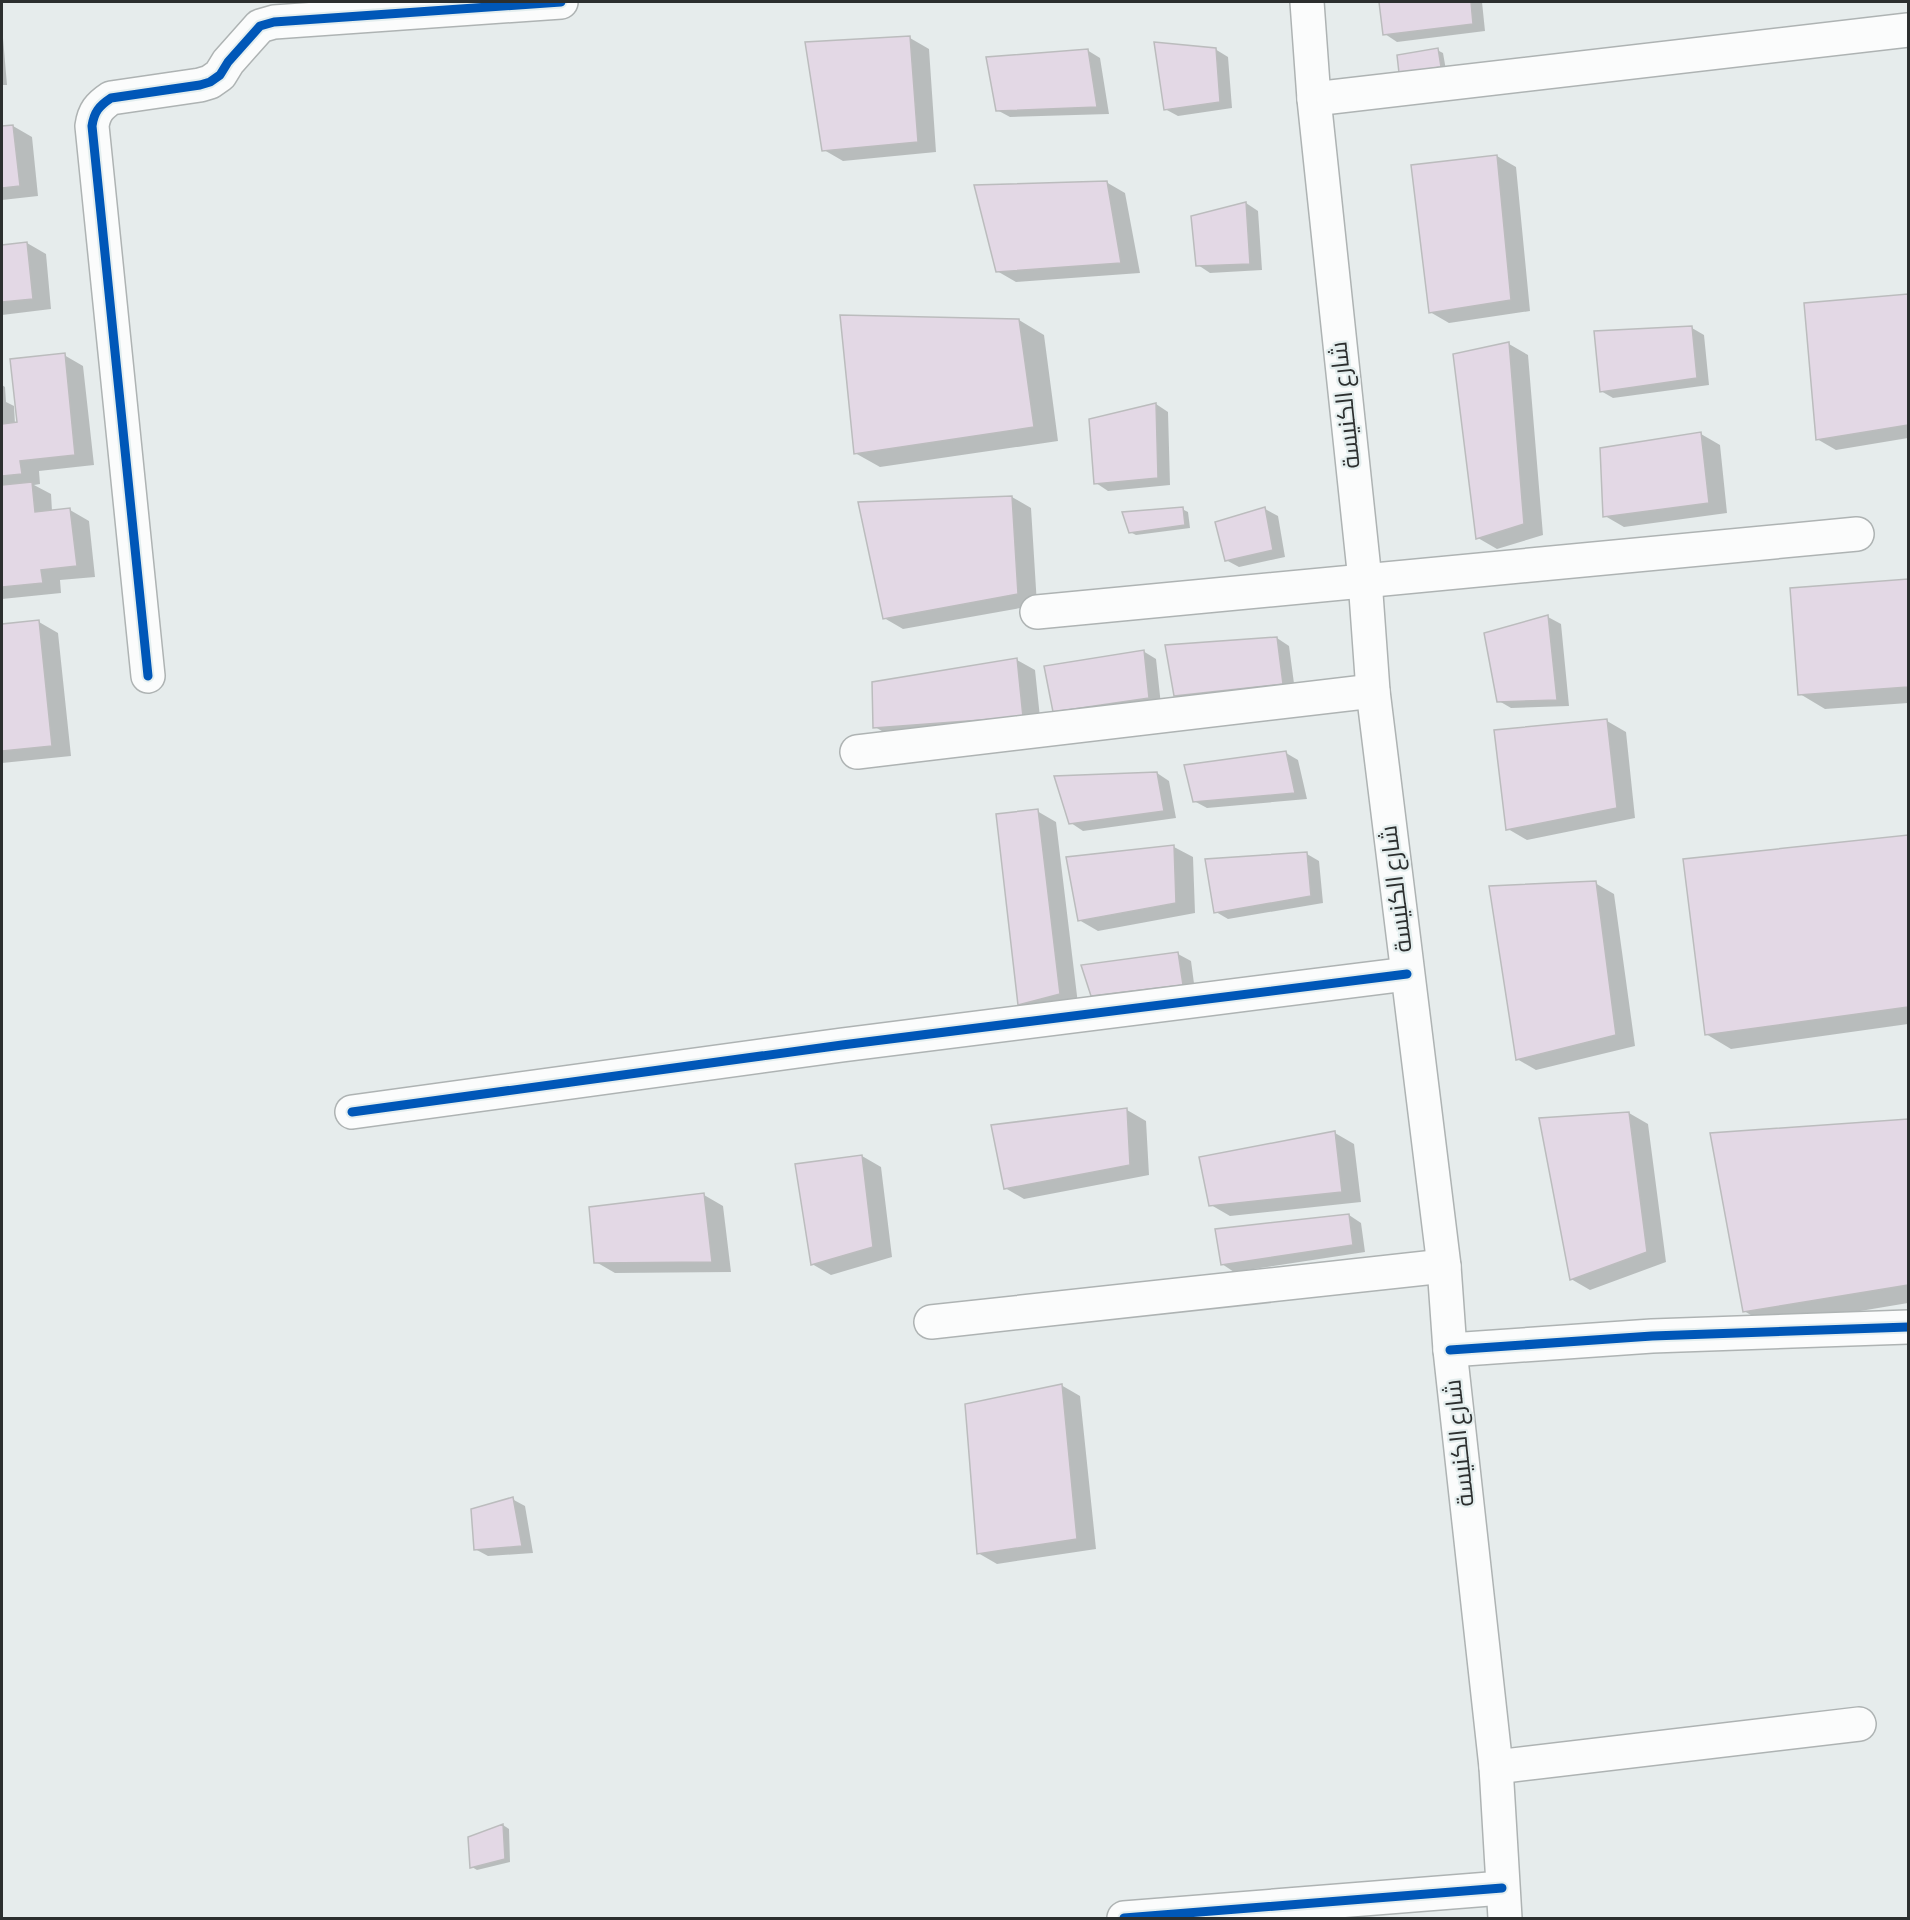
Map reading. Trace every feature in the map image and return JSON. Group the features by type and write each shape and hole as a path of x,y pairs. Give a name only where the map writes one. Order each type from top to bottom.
{"street":[{"path":"148,676 92,126 98,106 111,98 210,82 220,75 228,62 260,26 274,22 561,2"},
{"name":"شارع الكنيسة","path":"1307,2 1314,99 1365,580 1373,691 1444,1266 1450,1350 1496,1767 1504,1903"},
{"path":"1314,99 1908,30"},
{"path":"1037,612 1857,534"},
{"path":"857,752 1373,691"},
{"path":"352,1112 830,1047 1407,974"},
{"path":"931,1322 1444,1266"},
{"path":"1450,1350 1652,1336 1908,1327"},
{"path":"1496,1767 1858,1724"},
{"path":"1124,1918 1504,1903"}],"building":[{"path":"1379,2 1471,2 1473,24 1383,35"},
{"path":"910,36 918,142 822,151 805,42"},
{"path":"1154,42 1216,48 1220,102 1164,110"},
{"path":"1438,48 1441,67 1399,73 1397,55"},
{"path":"1088,49 1097,107 996,111 986,57"},
{"path":"13,125 20,186 2,188 2,126"},
{"path":"1497,155 1511,300 1429,313 1411,165"},
{"path":"1107,181 1121,263 996,272 974,185"},
{"path":"1246,202 1250,264 1196,266 1191,216"},
{"path":"27,242 33,299 2,302 2,245"},
{"path":"1908,294 1908,425 1816,440 1804,303"},
{"path":"840,315 1019,319 1034,427 854,454"},
{"path":"1692,326 1697,378 1600,392 1594,331"},
{"path":"1509,342 1524,524 1476,539 1453,354"},
{"path":"65,353 75,455 20,461 22,474 2,476 2,424 17,422 10,359"},
{"path":"1156,403 1158,478 1094,484 1089,419"},
{"path":"1701,432 1709,503 1603,517 1600,448"},
{"path":"32,482 35,512 70,508 77,566 41,570 43,583 2,587 2,485"},
{"path":"1012,496 1018,594 883,619 858,502"},
{"path":"1183,507 1185,525 1129,533 1122,512"},
{"path":"1265,507 1273,550 1225,561 1215,522"},
{"path":"1908,579 1908,687 1798,695 1790,588"},
{"path":"1548,615 1557,700 1497,702 1484,633"},
{"path":"39,620 52,746 2,751 2,624"},
{"path":"1277,637 1283,684 1174,696 1165,645"},
{"path":"1144,650 1149,698 1053,712 1044,666"},
{"path":"1017,658 1023,717 873,728 872,682"},
{"path":"1607,719 1617,808 1506,830 1494,730"},
{"path":"1286,751 1295,793 1193,802 1184,765"},
{"path":"1157,772 1164,811 1069,824 1054,776"},
{"path":"1038,809 1060,994 1018,1005 996,814"},
{"path":"1908,835 1908,1007 1705,1035 1683,859"},
{"path":"1174,845 1176,903 1078,921 1066,857"},
{"path":"1307,852 1311,896 1214,913 1205,859"},
{"path":"1596,881 1616,1035 1516,1060 1489,886"},
{"path":"1178,952 1183,985 1091,996 1081,965"},
{"path":"1127,1108 1130,1165 1004,1189 991,1125"},
{"path":"1629,1112 1647,1252 1570,1280 1539,1118"},
{"path":"1908,1119 1908,1285 1743,1312 1710,1133"},
{"path":"1335,1131 1342,1192 1209,1206 1199,1157"},
{"path":"862,1155 873,1247 811,1265 795,1164"},
{"path":"704,1193 712,1262 594,1263 589,1207"},
{"path":"1349,1214 1353,1245 1221,1265 1215,1229"},
{"path":"1062,1384 1077,1539 977,1554 965,1404"},
{"path":"513,1497 522,1546 474,1550 471,1509"},
{"path":"503,1824 505,1859 470,1868 468,1837"}],"cycle path":[{"path":"148,676 92,126 98,110 111,98 210,82 220,75 228,62 260,26 274,22 561,2"},
{"path":"352,1112 842,1045 1407,974"},
{"path":"1450,1350 1652,1336 1908,1327"},
{"path":"1124,1918 1502,1888"}]}
